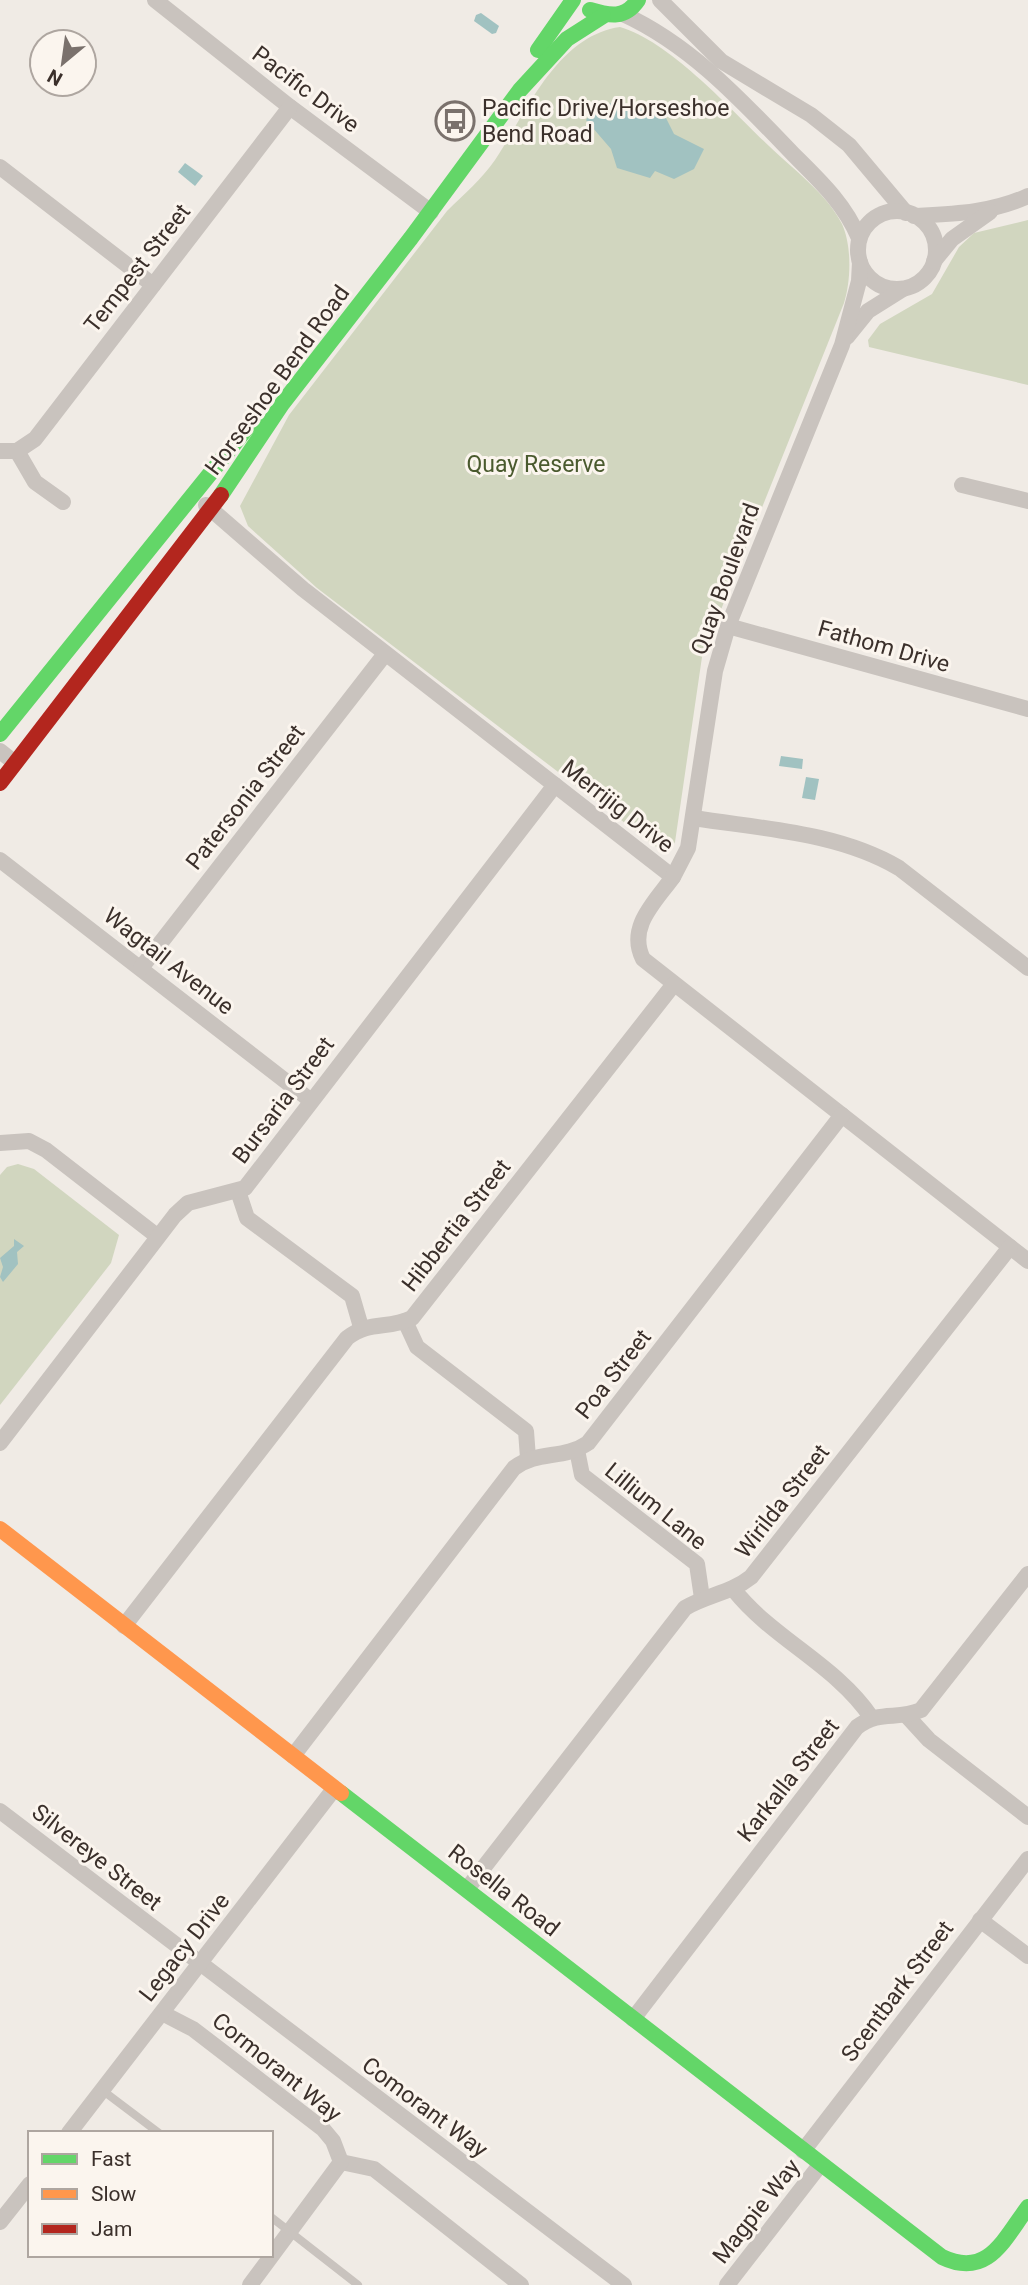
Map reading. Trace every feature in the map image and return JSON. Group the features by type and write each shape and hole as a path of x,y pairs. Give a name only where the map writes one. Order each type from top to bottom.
{"street":[{"name":"Pacific Drive","path":"155,0 290,107 425,207"},
{"name":"Horseshoe Bend Road","path":"0,783 212,509 282,404 552,34 573,0"},
{"path":"582,0 588,8 603,16 622,14 638,0"},
{"path":"660,0 722,61 811,116 849,145 910,214 923,222 934,240 934,261"},
{"name":"Quay Boulevard","path":"622,14 677,46 750,108 834,195 859,238 859,281 842,345 729,626 715,671 694,818 685,857 673,877"},
{"name":"Horseshoe Bend Road","path":"0,734 537,68 567,39 603,16"},
{"name":"Tempest Street","path":"8,451 35,439 290,107"},
{"path":"0,167 153,285"},
{"path":"859,238 865,228 883,214 956,215 998,208 1028,196"},
{"name":"Quay Boulevard","path":"842,345 868,311 923,279 934,261 962,229 998,208"},
{"path":"860,262 872,280 892,289 903,289"},
{"path":"8,451 34,482 63,502"},
{"path":"962,485 1028,501"},
{"name":"Merrijig Drive","path":"194,494 278,568 385,654 673,877 640,925 636,936 643,958 1028,1261"},
{"name":"Fathom Drive","path":"729,626 1028,709"},
{"name":"Patersonia Street","path":"141,968 385,654"},
{"path":"0,751 15,763"},
{"name":"Bursaria Street","path":"0,1443 157,1236 188,1203 245,1188 310,1100 555,785"},
{"path":"694,818 844,844 876,855 899,868 1028,968"},
{"name":"Wagtail Avenue","path":"0,860 310,1100"},
{"name":"Hibbertia Street","path":"360,1327 412,1318 674,984"},
{"name":"Poa Street","path":"528,1458 577,1451 588,1443 842,1115"},
{"path":"0,1143 12,1140 29,1141 46,1150 157,1236"},
{"path":"124,1626 347,1338 360,1327 352,1296 247,1218 238,1191"},
{"name":"Wirilda Street","path":"467,1889 685,1608 702,1598 734,1590 751,1577 1010,1247"},
{"path":"293,1756 514,1468 528,1458 526,1431 417,1347 405,1321"},
{"name":"Lillium Lane","path":"577,1451 582,1475 697,1564 702,1598"},
{"name":"Rosella Road","path":"0,1529 820,2165 953,2264 975,2267 986,2261 1028,2207"},
{"path":"1028,1574 931,1699 921,1710 907,1716 929,1740 1028,1817"},
{"path":"734,1590 754,1615 856,1695 871,1717"},
{"name":"Karkalla Street","path":"633,2020 853,1732 871,1717 907,1716"},
{"name":"Legacy Drive","path":"71,2131 334,1788"},
{"name":"Silvereye Street","path":"0,1811 199,1965"},
{"name":"Scentbark Street","path":"803,2151 1028,1859"},
{"path":"980,1920 1028,1956"},
{"name":"Comorant Way","path":"199,1965 624,2285"},
{"name":"Cormorant Way","path":"162,2013 193,2029 323,2129 333,2141 341,2162"},
{"path":"273,2254 341,2162 374,2169 521,2285"},
{"name":"Magpie Way","path":"727,2285 820,2165"},
{"path":"0,2222 28,2187"},
{"path":"250,2285 271,2257"}],"lane":[{"path":"102,2090 156,2131"},
{"path":"273,2218 358,2285"}],"green space":[{"name":"Quay Reserve","path":"620,27 639,35 680,62 809,182 842,224 849,253 844,303 702,657 675,842 670,850 663,852 317,588 248,526 240,506 289,415 447,211 490,167 531,100 560,61 578,45 598,33"},
{"path":"1028,220 1028,385 869,347 868,340 880,324 932,294 959,247 974,233"},
{"path":"18,1164 34,1169 119,1235 111,1263 0,1405 0,1175 7,1167"}],"water":[{"path":"481,13 499,26 496,33 492,34 474,21 476,15"},
{"path":"612,103 661,108 674,134 704,149 694,169 674,179 655,171 650,178 617,168 611,149 586,120 598,106"},
{"path":"185,163 203,176 195,186 178,172"},
{"path":"781,756 803,759 802,769 779,766"},
{"path":"806,777 819,779 815,800 802,798"},
{"path":"14,1239 24,1246 17,1252 18,1264 3,1282 0,1277 3,1267 0,1258 14,1246"}],"traffic: fast":[{"path":"538,50 573,0"},
{"path":"590,10 604,14 622,13 638,0"},
{"path":"221,495 282,404 411,238 520,90 567,39 603,16"},
{"path":"0,734 255,418"},
{"path":"341,1793 942,2257 971,2263 983,2259 1002,2243 1028,2207"}],"traffic: slow":[{"path":"0,1529 341,1793"}],"traffic: jam":[{"path":"0,783 221,495"}],"place":[{"name":"Pacific Drive/Horseshoe Bend Road","path":"455,121"}]}
